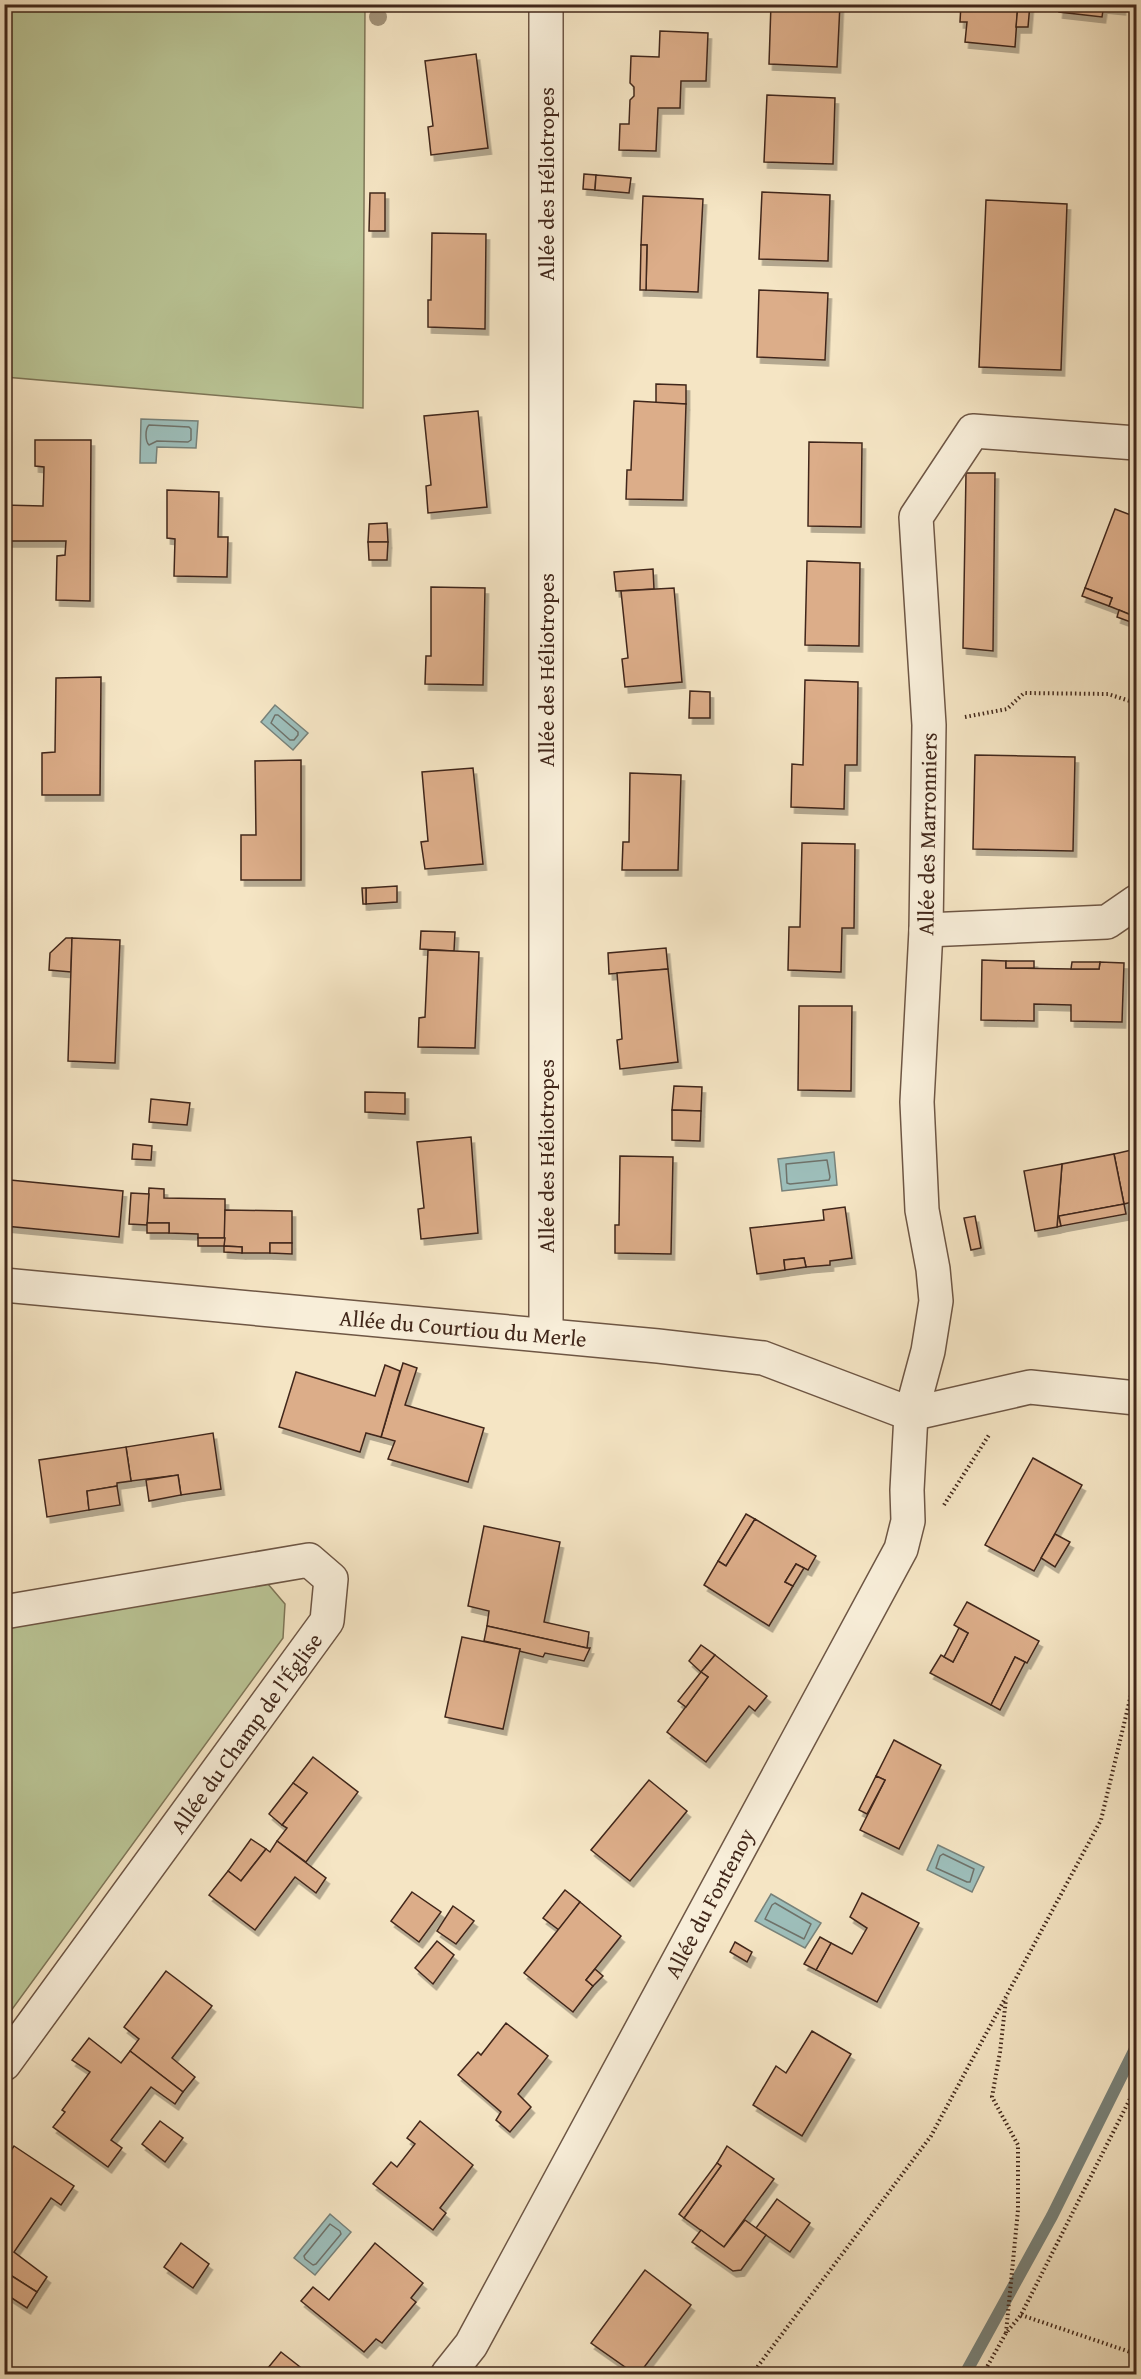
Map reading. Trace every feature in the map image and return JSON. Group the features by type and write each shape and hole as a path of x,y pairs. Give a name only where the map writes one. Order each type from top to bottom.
{"street":[{"name":"Allée des Héliotropes","path":"546,4 546,1335"},
{"name":"Allée des Marronniers","path":"911,1414 928,1351 936,1300 933,1269 922,1210 917,1102 926,930 929,725 916,517 973,431 1137,443"},
{"path":"926,930 1107,922 1137,902"},
{"name":"Allée du Courtiou du Merle","path":"4,1285 546,1335 763,1358 911,1414"},
{"path":"911,1414 1030,1387 1137,1398"},
{"name":"Allée du Fontenoy","path":"448,2374 471,2345 901,1549 908,1521 907,1490 911,1414"},
{"name":"Allée du Champ de l'Église","path":"4,1612 309,1560 331,1579 327,1622 4,2064"}],"path":[{"path":"929,725 1007,709 1024,693 1108,694 1137,703"},
{"path":"752,2374 931,2136 1101,1820 1137,1674"},
{"path":"1006,1996 992,2097 1018,2145 1018,2210 1006,2333"},
{"path":"983,2374 1006,2333 1021,2315 1137,2087"},
{"path":"1021,2315 1137,2354"}],"green space":[{"path":"4,5 365,5 363,408 5,377"},
{"path":"268,1584 285,1604 283,1638 5,2019 5,1628"}],"water":[{"path":"4,405 11,405 11,463 5,463"},
{"path":"141,419 198,421 196,448 157,447 156,463 140,463"},
{"path":"275,705 308,733 293,750 261,722"},
{"path":"834,1152 837,1185 782,1191 778,1159"},
{"path":"938,1845 984,1867 972,1892 927,1870"},
{"path":"771,1894 821,1923 805,1948 755,1921"},
{"path":"330,2214 351,2232 315,2275 294,2258"}],"building":[{"path":"771,4 840,4 837,67 769,64"},
{"path":"961,4 1018,4 1015,47 965,42 967,22 960,22"},
{"path":"1018,4 1030,4 1028,27 1016,27"},
{"path":"1060,4 1104,4 1102,17 1059,12"},
{"path":"1104,4 1122,4 1122,9 1103,7"},
{"path":"660,31 708,33 706,81 681,81 680,108 658,108 656,151 619,150 620,124 629,124 630,100 634,96 634,87 630,83 631,56 659,57"},
{"path":"476,54 488,148 431,155 428,127 433,126 425,61"},
{"path":"767,95 835,98 833,164 764,162"},
{"path":"584,174 596,175 595,190 583,189"},
{"path":"596,175 631,178 629,193 595,190"},
{"path":"762,192 830,195 828,261 759,259"},
{"path":"370,193 385,193 385,231 369,231"},
{"path":"643,196 703,199 698,292 646,290 647,245 641,245"},
{"path":"986,200 1067,204 1061,370 979,367"},
{"path":"432,233 486,234 485,329 428,327 428,300 431,300"},
{"path":"641,245 647,245 646,290 640,290"},
{"path":"759,290 828,293 825,360 757,357"},
{"path":"656,384 686,385 686,404 656,403"},
{"path":"634,401 686,404 683,500 626,499 627,470 631,470"},
{"path":"478,411 487,507 428,513 426,486 431,485 424,416"},
{"path":"35,440 91,440 90,601 56,600 57,556 65,555 66,541 4,541 4,505 43,506 44,467 35,466"},
{"path":"809,442 862,443 861,527 808,526"},
{"path":"966,473 995,473 993,651 963,648"},
{"path":"167,490 219,492 218,537 228,537 227,577 174,576 175,539 167,538"},
{"path":"1115,509 1136,517 1136,617 1109,606 1112,598 1085,588"},
{"path":"387,523 388,542 368,542 369,524"},
{"path":"368,542 388,542 387,560 369,560"},
{"path":"807,561 860,563 859,646 805,645"},
{"path":"653,569 654,589 616,591 614,572"},
{"path":"431,587 485,588 483,685 425,684 426,656 431,656"},
{"path":"674,588 682,682 625,687 622,659 628,658 621,591"},
{"path":"1085,588 1112,598 1109,606 1082,596"},
{"path":"1119,610 1136,617 1136,624 1117,617"},
{"path":"101,677 100,795 42,795 42,753 55,752 56,678"},
{"path":"805,680 858,682 857,765 845,765 844,809 791,807 792,764 803,765"},
{"path":"690,691 710,692 710,718 689,718"},
{"path":"975,755 1075,757 1073,851 973,849"},
{"path":"301,760 301,880 241,880 241,835 256,835 255,761"},
{"path":"473,768 483,864 425,869 421,842 428,841 422,772"},
{"path":"630,773 681,775 678,870 622,870 623,842 629,842"},
{"path":"802,843 855,844 854,928 842,928 841,972 788,970 789,927 800,927"},
{"path":"397,886 397,902 366,904 366,888"},
{"path":"362,888 366,888 366,904 363,904"},
{"path":"421,931 455,932 454,951 420,949"},
{"path":"66,938 72,938 71,972 49,970 50,953"},
{"path":"72,938 120,940 115,1063 68,1061"},
{"path":"666,948 668,969 609,974 608,953"},
{"path":"428,950 479,952 475,1048 418,1047 419,1018 425,1017"},
{"path":"982,960 1006,961 1006,968 1099,969 1100,962 1124,963 1122,1022 1071,1021 1071,1005 1034,1004 1034,1021 981,1020"},
{"path":"1006,961 1034,961 1034,968 1006,968"},
{"path":"1072,962 1100,962 1099,969 1071,969"},
{"path":"668,969 678,1062 620,1069 617,1040 622,1039 617,973"},
{"path":"799,1006 852,1006 851,1091 798,1090"},
{"path":"674,1086 702,1087 701,1111 672,1110"},
{"path":"365,1092 405,1093 405,1114 365,1112"},
{"path":"151,1099 190,1103 187,1125 149,1122"},
{"path":"672,1110 701,1111 700,1141 672,1140"},
{"path":"471,1137 478,1233 421,1239 418,1209 424,1208 417,1142"},
{"path":"133,1144 152,1146 151,1160 132,1159"},
{"path":"1136,1149 1136,1201 1124,1204 1114,1154"},
{"path":"1114,1154 1124,1204 1059,1216 1061,1226 1057,1227 1062,1164"},
{"path":"620,1156 673,1157 671,1254 615,1253 615,1225 619,1225"},
{"path":"1062,1164 1057,1227 1035,1231 1024,1171"},
{"path":"10,1180 123,1191 119,1237 5,1226"},
{"path":"149,1188 164,1189 164,1198 225,1199 225,1238 198,1238 198,1234 169,1233 169,1223 147,1223"},
{"path":"131,1193 149,1194 147,1225 129,1224"},
{"path":"1124,1204 1126,1214 1061,1226 1059,1216"},
{"path":"845,1207 852,1258 830,1261 830,1265 806,1267 804,1258 784,1260 785,1270 757,1274 750,1228 824,1220 823,1210"},
{"path":"225,1210 292,1211 292,1243 270,1243 270,1253 242,1253 242,1247 224,1246"},
{"path":"975,1216 981,1248 971,1250 964,1218"},
{"path":"147,1223 169,1223 169,1233 147,1233"},
{"path":"198,1238 225,1238 224,1246 198,1246"},
{"path":"270,1243 292,1243 292,1254 270,1253"},
{"path":"224,1246 242,1247 242,1253 224,1252"},
{"path":"804,1258 806,1267 785,1270 784,1260"},
{"path":"403,1363 417,1368 405,1405 484,1428 468,1482 388,1459 395,1441 381,1437"},
{"path":"385,1365 400,1371 381,1437 366,1433 360,1452 279,1427 296,1372 375,1396"},
{"path":"213,1433 221,1489 181,1495 178,1475 131,1481 126,1447"},
{"path":"126,1447 131,1481 87,1491 89,1510 47,1517 39,1460"},
{"path":"1033,1458 1082,1485 1034,1571 985,1545"},
{"path":"178,1475 181,1495 149,1501 146,1480"},
{"path":"117,1486 120,1505 89,1510 87,1491"},
{"path":"746,1514 755,1519 726,1566 718,1561"},
{"path":"755,1519 816,1556 808,1570 796,1564 785,1582 793,1586 769,1626 704,1585 718,1561 726,1566"},
{"path":"484,1526 560,1542 544,1622 589,1632 587,1648 487,1626 489,1611 468,1606"},
{"path":"1055,1534 1070,1542 1055,1567 1041,1558"},
{"path":"796,1564 804,1568 793,1586 785,1582"},
{"path":"967,1602 1039,1641 1027,1663 1015,1657 991,1705 930,1673 941,1655 953,1662 968,1633 954,1625"},
{"path":"487,1626 590,1648 584,1661 545,1653 543,1657 484,1641"},
{"path":"959,1628 968,1633 953,1662 944,1657"},
{"path":"462,1637 520,1649 503,1729 445,1717"},
{"path":"701,1645 715,1655 701,1672 689,1661"},
{"path":"715,1655 767,1696 755,1711 749,1706 706,1762 667,1732 708,1677 701,1672"},
{"path":"1015,1657 1025,1662 1000,1710 991,1705"},
{"path":"701,1672 708,1677 686,1707 678,1701"},
{"path":"894,1740 941,1765 899,1849 860,1830 885,1780 876,1776"},
{"path":"313,1757 358,1792 306,1862 277,1841 287,1828 282,1825 307,1793 293,1783"},
{"path":"876,1776 885,1780 867,1814 859,1810"},
{"path":"649,1780 687,1811 630,1881 591,1850"},
{"path":"293,1783 307,1793 282,1825 269,1814"},
{"path":"251,1839 266,1849 241,1881 228,1871"},
{"path":"277,1841 326,1878 316,1893 295,1877 255,1930 209,1895 228,1871 241,1881 266,1849 270,1852"},
{"path":"565,1890 580,1902 559,1930 543,1918"},
{"path":"412,1892 441,1912 419,1942 391,1921"},
{"path":"862,1893 919,1923 877,2002 816,1970 831,1943 852,1954 867,1928 850,1917"},
{"path":"580,1902 621,1936 586,1980 593,1986 573,2012 524,1973"},
{"path":"453,1906 474,1921 456,1944 437,1931"},
{"path":"820,1937 831,1943 816,1970 804,1964"},
{"path":"437,1941 454,1955 433,1984 415,1968"},
{"path":"735,1942 752,1952 747,1962 730,1952"},
{"path":"595,1969 603,1976 593,1986 586,1980"},
{"path":"166,1971 212,2006 172,2058 195,2077 183,2092 130,2051 139,2039 124,2027"},
{"path":"506,2023 548,2056 518,2094 531,2107 510,2132 496,2120 501,2112 458,2075 478,2052 481,2055"},
{"path":"812,2031 851,2054 802,2136 753,2105 776,2066 786,2073"},
{"path":"89,2038 121,2063 130,2051 183,2092 175,2104 151,2087 111,2140 122,2148 108,2167 53,2127 65,2112 62,2110 90,2072 72,2060"},
{"path":"160,2121 183,2138 165,2162 142,2144"},
{"path":"420,2121 473,2165 440,2208 446,2213 433,2230 373,2184 391,2162 397,2167 415,2144 407,2138"},
{"path":"14,2146 74,2186 61,2205 51,2198 14,2252 47,2277 37,2292 4,2271 4,2161"},
{"path":"727,2146 774,2179 724,2247 684,2218 721,2166 717,2163"},
{"path":"717,2163 721,2166 684,2218 679,2214"},
{"path":"777,2199 810,2223 790,2252 756,2228"},
{"path":"745,2220 766,2235 741,2270 733,2271 692,2242 701,2230 724,2247"},
{"path":"181,2243 209,2264 193,2288 164,2267"},
{"path":"375,2243 423,2283 411,2298 416,2302 382,2343 376,2339 364,2352 301,2301 313,2287 329,2300"},
{"path":"645,2270 691,2305 639,2374 635,2374 591,2343"},
{"path":"4,2271 37,2292 27,2308 4,2293"},
{"path":"281,2352 309,2374 263,2374"}],"waterway":[{"path":"965,2374 1052,2216 1136,2047"}]}
